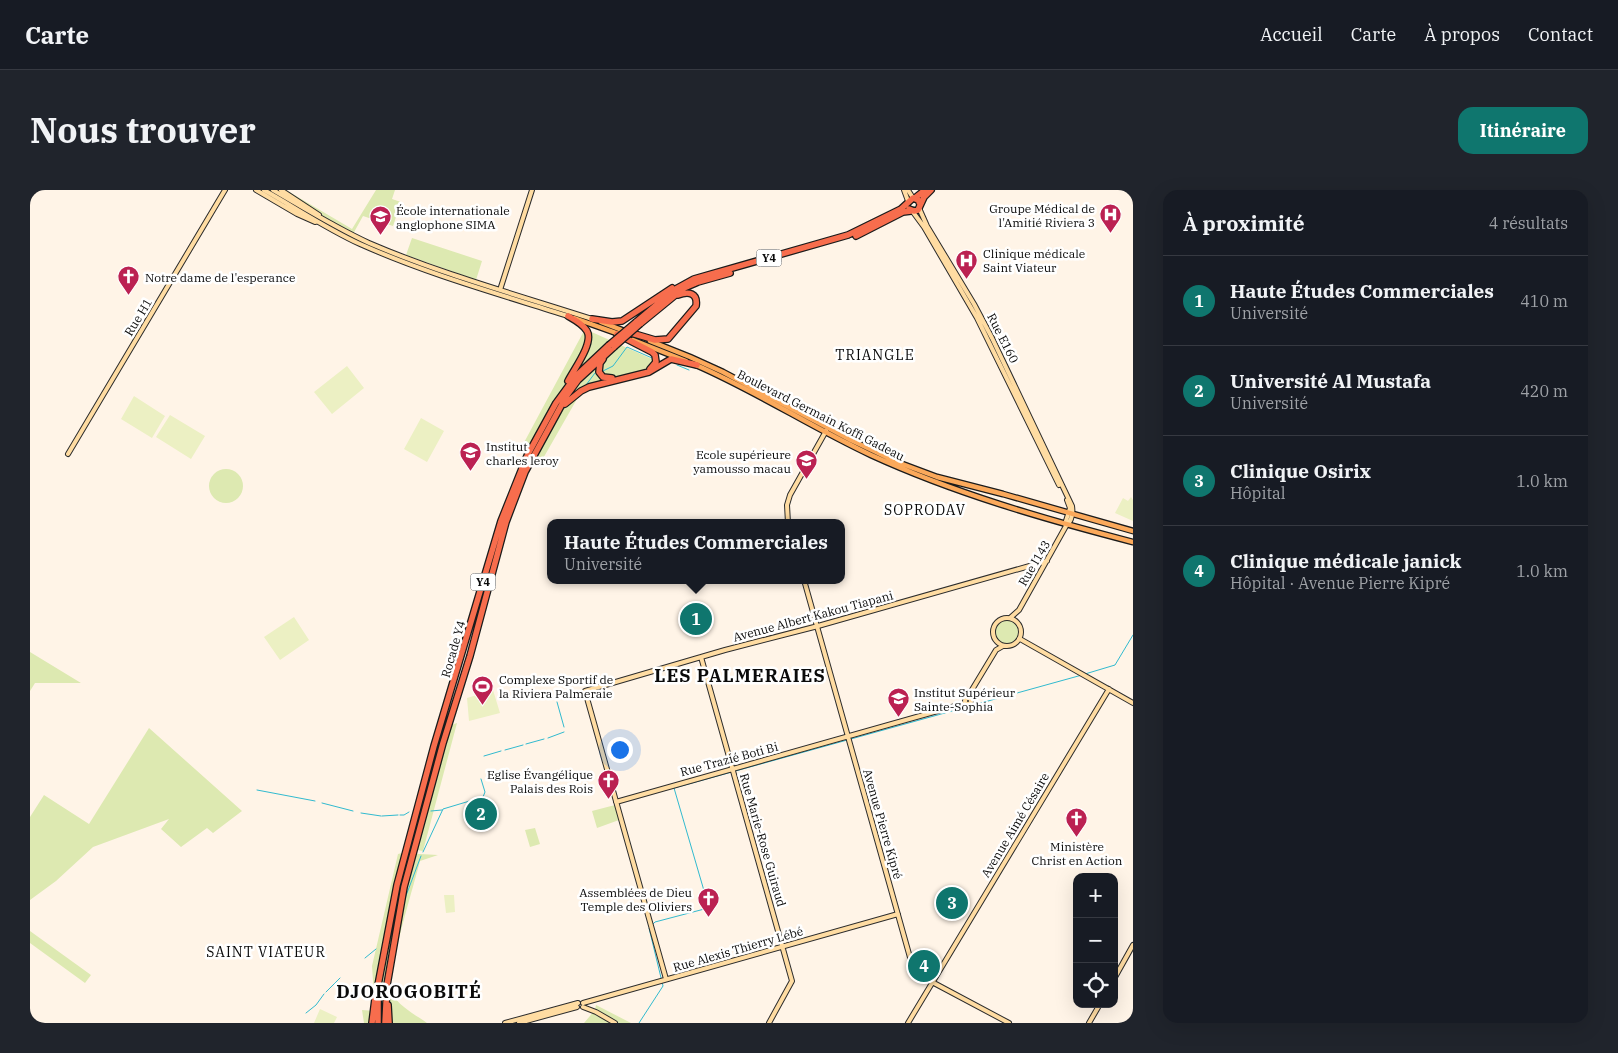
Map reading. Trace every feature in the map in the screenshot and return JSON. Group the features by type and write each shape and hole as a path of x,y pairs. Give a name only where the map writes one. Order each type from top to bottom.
{"highway":[{"name":"Y4","path":"638,323 674,290 686,283 712,273 843,237 897,211 925,190"},
{"path":"920,206 911,200 908,208 912,211 920,206 931,190"},
{"name":"Y4","path":"638,323 684,288 698,282 839,242 866,232 903,212 912,211"},
{"path":"592,319 612,322 622,321 672,288 686,283"},
{"path":"628,332 656,340 668,339 695,308 697,303 694,294 690,292 670,299"},
{"path":"556,404 589,342 586,329 568,316"},
{"name":"Rocade Y4","path":"378,1023 378,985 397,885 434,746 501,521 527,456 556,404 575,376 638,323"},
{"path":"610,348 598,368 600,375 606,379 649,369 654,367 656,362 655,355 652,352 614,331"},
{"name":"Rocade Y4","path":"385,1023 387,985 404,887 506,522 525,472 555,417 578,380 610,348"},
{"path":"555,417 569,400 589,387 649,372 671,360 697,365"},
{"path":"372,1023 378,985"},
{"path":"387,985 390,1023"}],"main road":[{"name":"Boulevard Germain Koffi Gadeau","path":"568,316 614,331 697,365 758,394 869,454 916,474 969,494 1066,524 1133,542"},
{"name":"Boulevard Germain Koffi Gadeau","path":"592,319 614,331 628,332 723,372 857,444 897,462 938,477 1133,531"}],"street":[{"name":"Rue H1","path":"68,454 225,190"},
{"path":"256,190 297,214 329,226"},
{"name":"Boulevard Germain Koffi Gadeau","path":"265,190 329,226 382,248 568,316"},
{"name":"Boulevard Germain Koffi Gadeau","path":"273,190 329,226"},
{"path":"281,190 307,206 329,226"},
{"path":"500,292 532,190"},
{"path":"906,190 911,200"},
{"name":"Rue E160","path":"920,206 922,217 992,338 1058,481"},
{"name":"Rue E160","path":"912,211 918,217 974,312 1058,481"},
{"name":"Boulevard Germain Koffi Gadeau","path":"500,292 592,319"},
{"path":"788,519 787,505 790,494 826,432"},
{"path":"1058,481 1072,513"},
{"name":"Rue I143","path":"1010,618 1019,610 1072,513"},
{"name":"Avenue Albert Kakou Tiapani","path":"616,802 585,691 1047,561"},
{"name":"Avenue Pierre Kipré","path":"805,584 913,964 920,974 932,982 1009,1023"},
{"name":"Rue I143","path":"1018,622 1019,610"},
{"path":"1010,618 1018,622 1022,630 1020,639 1013,645 1003,646 996,650 993,633 995,624 1001,619 1010,618"},
{"path":"1020,639 1133,703"},
{"path":"996,642 1003,646"},
{"name":"Rue Trazié Boti Bi","path":"616,802 968,700 996,650"},
{"name":"Rue Marie-Rose Guiraud","path":"701,658 792,982 769,1023"},
{"name":"Avenue Aimé Césaire","path":"908,1023 1108,689"},
{"path":"616,802 666,979"},
{"name":"Rue Alexis Thierry Lébé","path":"583,1005 666,979 898,914"},
{"path":"1118,972 1133,945"},
{"path":"578,1005 580,1009 583,1005 615,1023"},
{"path":"505,1023 578,1005"},
{"path":"519,1023 578,1005"},
{"path":"1089,1023 1098,1008"}],"green space":[{"path":"276,190 286,190 352,229 376,190 395,190 392,199 401,202 393,226 363,216 353,234"},
{"path":"412,238 482,261 476,280 406,255"},
{"path":"585,329 654,360 647,371 593,384 577,399 541,462 520,450"},
{"path":"347,366 364,388 332,414 314,392"},
{"path":"134,396 165,416 152,438 121,419"},
{"path":"170,415 205,436 191,459 156,437"},
{"path":"421,418 444,431 427,462 404,449"},
{"path":"226,469 238,474 243,486 238,498 226,503 214,498 209,486 214,474"},
{"path":"1131,497 1133,500 1133,521 1115,513 1123,498 1128,501"},
{"path":"294,617 309,640 280,660 264,637"},
{"path":"1007,620 1016,623 1019,632 1016,641 1007,644 998,641 995,632 998,623"},
{"path":"30,652 81,683 35,683 30,691"},
{"name":"Complexe Sportif de la Riviera Palmeraie","path":"493,690 500,713 469,721 467,698"},
{"path":"457,723 423,851 405,848 437,730"},
{"path":"149,728 242,811 213,833 207,828 181,847 161,829 169,819 93,847 56,881 30,900 30,817 44,795 89,824"},
{"path":"615,805 619,820 597,828 592,811"},
{"path":"535,828 540,844 530,847 525,830"},
{"path":"398,854 438,855 420,861 396,950 391,984 392,993 398,1002 427,1023 364,1023 362,1010 375,1011 372,966"},
{"path":"444,895 454,895 455,912 446,913"},
{"path":"30,931 91,975 85,983 30,943"},
{"path":"596,1005 631,1023 584,1023 595,1010"},
{"path":"320,1009 337,1017 334,1023 314,1023"}],"waterway":[{"path":"603,371 613,366 627,347 652,358"},
{"path":"677,365 689,370"},
{"path":"586,385 595,373"},
{"path":"1085,674 1115,665 1133,635"},
{"path":"639,1023 663,986 649,928 655,922 712,907 707,901 674,788 1082,675"},
{"path":"557,702 564,727"},
{"path":"548,738 564,732"},
{"path":"526,744 544,739"},
{"path":"505,750 523,745"},
{"path":"484,756 501,751"},
{"path":"423,852 443,809 483,797 485,792 481,779"},
{"path":"257,790 315,801"},
{"path":"322,803 353,811"},
{"path":"431,811 442,810"},
{"path":"400,815 409,812"},
{"path":"361,813 381,816"},
{"path":"382,816 398,815"},
{"path":"404,901 421,856"},
{"path":"365,958 376,949"},
{"path":"326,992 340,978"},
{"path":"306,1013 316,1005 324,994"}],"place":[{"name":"Groupe Médical de l'Amitié Riviera 3","path":"1111,234"},
{"name":"École internationale anglophone SIMA","path":"380,236"},
{"name":"Clinique médicale Saint Viateur","path":"967,279"},
{"name":"Notre dame de l'esperance","path":"129,296"},
{"name":"Institut charles leroy","path":"470,472"},
{"name":"Ecole supérieure yamousso macau","path":"807,480"},
{"name":"Haute Études Commerciales","path":"696,619"},
{"name":"Complexe Sportif de la Riviera Palmeraie","path":"483,705"},
{"name":"Institut Supérieur Sainte-Sophia","path":"898,718"},
{"name":"Eglise Évangélique Palais des Rois","path":"609,800"},
{"name":"Université Al Mustafa","path":"481,814"},
{"name":"Ministère Christ en Action","path":"1077,838"},
{"name":"Clinique Osirix","path":"952,903"},
{"name":"Assemblées de Dieu Temple des Oliviers","path":"708,918"},
{"name":"Clinique médicale janick","path":"924,966"}],"district":[{"name":"TRIANGLE","path":"875,355"},
{"name":"SOPRODAV","path":"925,510"},
{"name":"LES PALMERAIES","path":"740,675"},
{"name":"SAINT VIATEUR","path":"266,952"},
{"name":"DJOROGOBITÉ","path":"409,991"}]}
